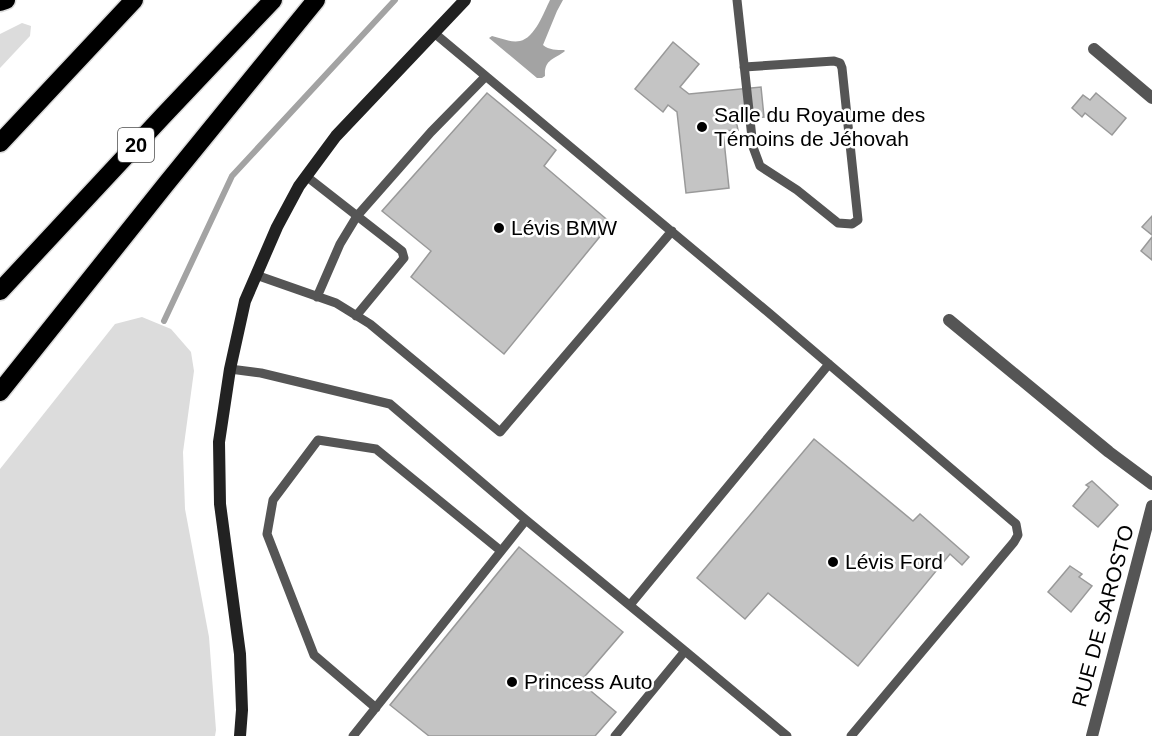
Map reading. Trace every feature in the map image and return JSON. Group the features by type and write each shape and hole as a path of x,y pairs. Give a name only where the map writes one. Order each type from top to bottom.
{"highway":[{"path":"0,2 6,0"},
{"path":"0,143 134,0"},
{"name":"20","path":"0,291 273,0"},
{"path":"0,392 316,0"}],"street":[{"path":"240,736 242,710 240,654 220,504 219,442 230,369 245,301 277,227 306,176 336,136 465,0"},
{"path":"1094,49 1152,98"},
{"path":"948,320 1109,452 1152,484"},
{"name":"RUE DE SAROSTO","path":"1092,736 1152,506"}],"lane":[{"path":"737,0 744,67 753,147 760,166 797,190 838,223 852,224 858,220 840,63 834,61 744,67"},
{"path":"433,32 672,231 1016,524 1018,534 1014,542 851,736"},
{"path":"317,297 340,244 357,216 431,132 485,77"},
{"path":"306,176 402,251 404,258 356,315"},
{"path":"256,275 336,303 370,324 500,432 672,231"},
{"path":"630,605 829,364"},
{"path":"230,369 390,404 787,736"},
{"path":"376,708 314,655 267,534 273,500 318,440 376,449 501,551"},
{"path":"353,736 526,520"},
{"path":"615,736 685,651"}],"shaded area":[{"path":"550,0 563,0 543,45 550,49 565,51 548,63 545,76 537,78 489,38 492,36 510,41 525,39 538,24"},
{"path":"22,23 31,26 30,36 0,68 0,34"},
{"path":"142,317 171,329 191,352 194,371 183,452 185,509 209,637 215,736 0,736 0,469 115,324"}],"building":[{"path":"673,42 699,64 680,87 689,94 761,87 764,117 736,120 738,130 723,131 729,188 686,193 677,112 668,105 663,112 635,89"},
{"path":"487,93 556,150 544,166 611,223 504,354 411,277 431,251 382,211"},
{"path":"1096,93 1126,118 1112,135 1085,113 1082,117 1072,108 1083,95 1090,100"},
{"path":"1152,216 1152,235 1142,227"},
{"path":"1152,237 1152,260 1141,251"},
{"path":"814,439 913,521 920,514 969,557 962,565 950,554 858,666 768,593 745,619 697,578"},
{"path":"1092,481 1118,505 1098,527 1073,506 1089,487 1086,485"},
{"path":"519,547 623,632 580,682 616,712 595,736 429,736 390,705"},
{"path":"1070,566 1082,574 1079,577 1092,586 1071,612 1048,592"}],"waterway":[{"path":"164,321 232,176 395,0"}],"place":[{"name":"Salle du Royaume des Témoins de Jéhovah","path":"702,127"},
{"name":"Lévis BMW","path":"499,228"},
{"name":"Lévis Ford","path":"833,562"},
{"name":"Princess Auto","path":"512,682"}]}
